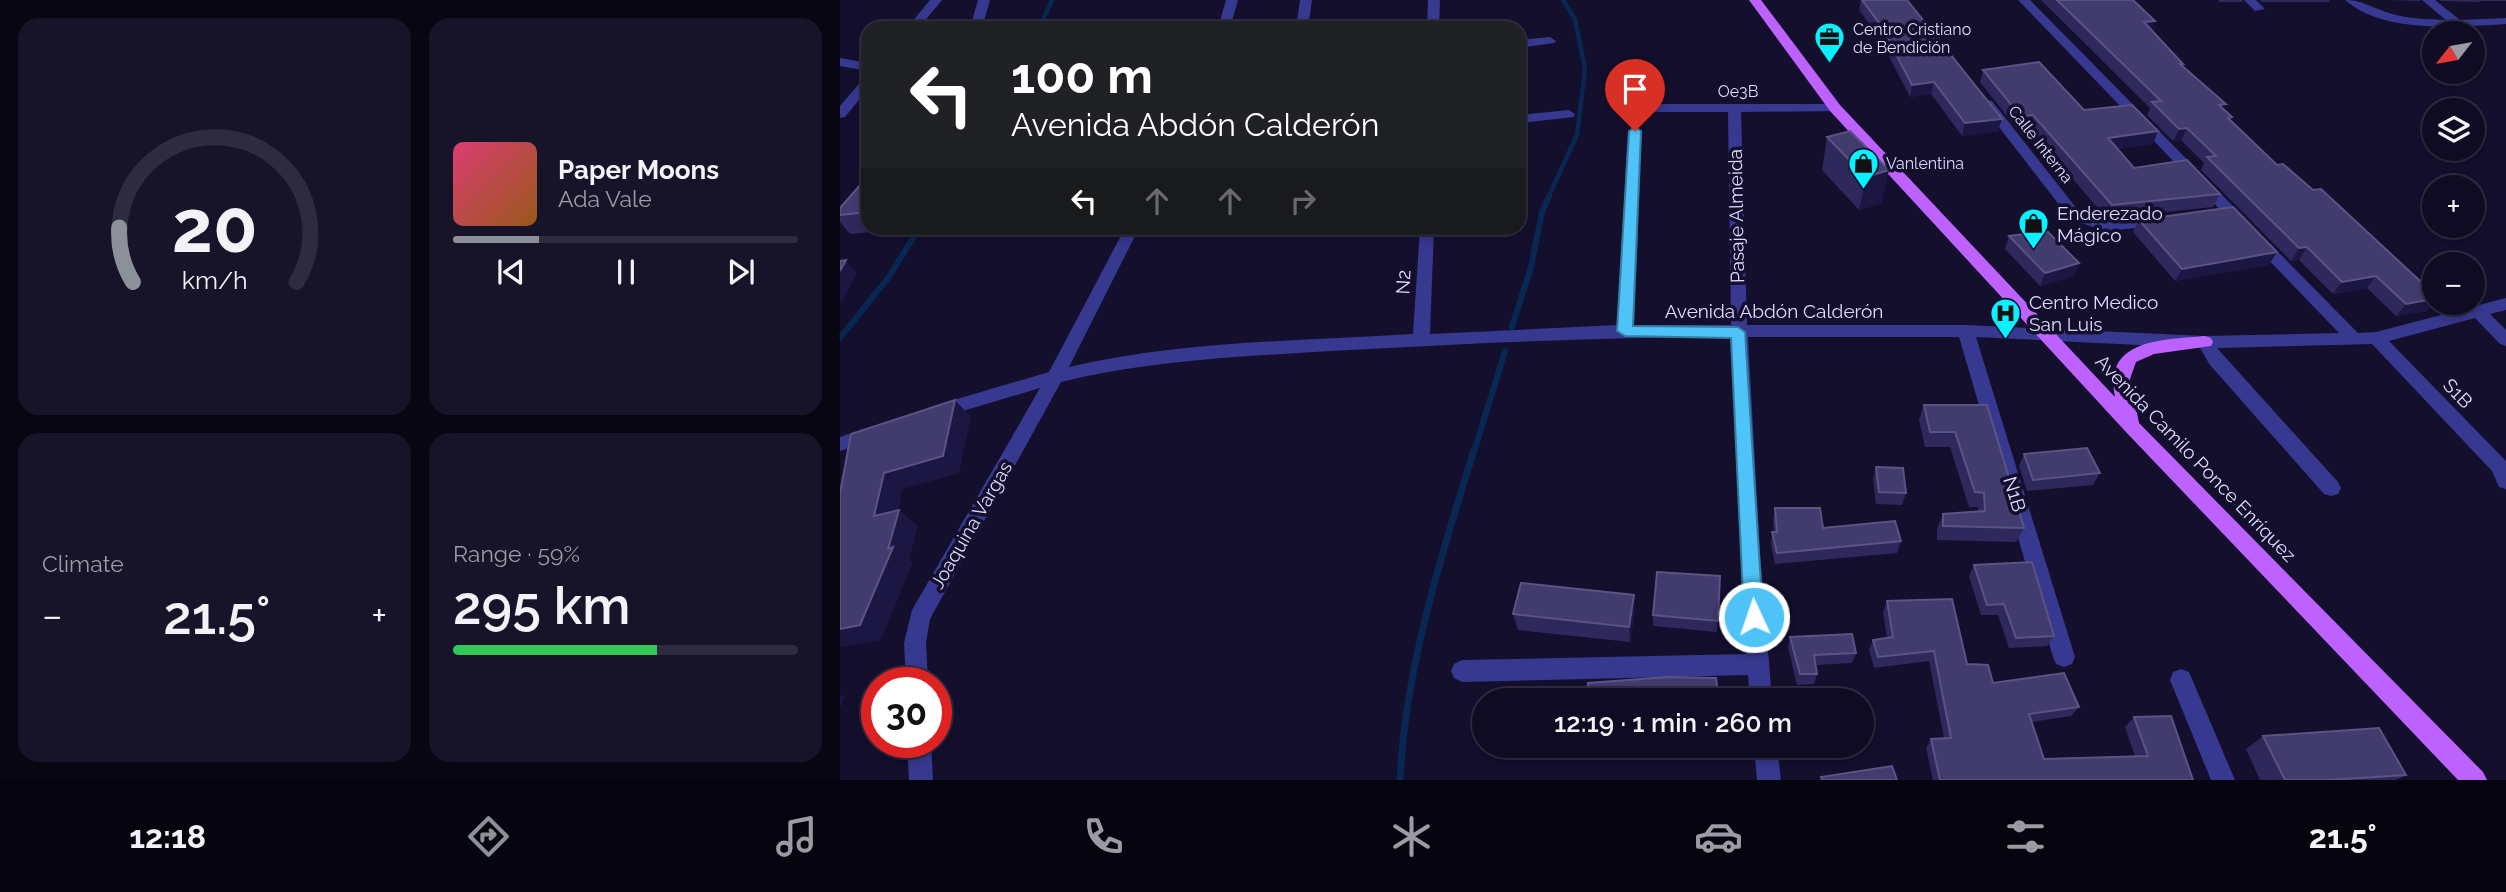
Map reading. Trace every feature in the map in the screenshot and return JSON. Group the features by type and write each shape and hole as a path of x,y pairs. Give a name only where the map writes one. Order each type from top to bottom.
{"main road":[{"name":"Avenida Camilo Ponce Enríquez","path":"1755,0 1835,108 2131,426 2475,780"},
{"path":"2131,426 2120,381 2126,363 2139,352 2150,349 2205,342"}],"street":[{"path":"919,21 936,0"},
{"path":"978,21 984,0"},
{"path":"1226,21 1232,0"},
{"path":"1304,21 1306,0"},
{"path":"1433,21 1434,0"},
{"path":"2024,0 2354,339"},
{"path":"2351,0 2376,12 2422,23"},
{"path":"2366,0 2412,15 2506,12"},
{"path":"2428,0 2454,21"},
{"path":"2485,22 2506,21"},
{"path":"1526,43 1550,41"},
{"path":"840,62 861,66"},
{"path":"840,114 861,89"},
{"name":"Calle Interna","path":"1982,98 2076,217 2093,227 2115,228 2180,219"},
{"name":"Oe3B","path":"1641,108 1835,108"},
{"name":"Pasaje Almeida","path":"1734,109 1738,332 1760,688"},
{"path":"1526,118 1569,114"},
{"path":"1625,331 1635,131"},
{"path":"2207,215 2233,212"},
{"name":"Joaquina Vargas","path":"916,667 915,643 920,617 1055,377 1128,235"},
{"name":"N2","path":"1421,340 1427,235"},
{"name":"Avenida Abdón Calderón","path":"2485,311 2506,304"},
{"name":"Avenida Abdón Calderón","path":"919,417 1055,377 1109,365 1212,352 1625,331 1966,331 2205,342 2354,339 2376,338 2472,315"},
{"path":"2482,315 2506,340"},
{"name":"N1B","path":"1966,331 2064,657"},
{"name":"S1B","path":"2376,338 2499,466 2506,481"},
{"path":"2205,342 2216,361 2331,488"},
{"path":"840,444 893,426"},
{"path":"1462,671 1758,664"},
{"path":"2181,680 2223,780"},
{"path":"920,758 921,780"},
{"path":"1767,758 1769,780"}],"building":[{"path":"1862,0 1907,0 2002,119 1965,123 1934,82 1912,85 1882,27"},
{"path":"2057,0 2133,0 2155,21 2144,22 2183,64 2180,64 2226,104 2219,105 2232,117 2228,118 2277,165 2283,164 2313,190 2321,189 2422,283 2422,301 2406,304 2376,276 2342,282 2307,247 2299,248 2207,157 2216,156 2187,128 2179,129 2152,102 2161,101"},
{"path":"2039,62 2084,110 2132,105 2158,131 2108,138 2134,168 2187,160 2220,194 2112,205 2033,115 2021,117 1983,70"},
{"path":"1850,131 1889,170 1866,177 1827,137"},
{"path":"861,184 861,213 840,215 840,208"},
{"path":"2233,207 2277,252 2182,269 2139,220"},
{"path":"2047,231 2079,263 2045,273 2009,236"},
{"path":"955,400 943,456 884,473 874,516 899,510 888,549 893,547 860,625 840,629 840,493 851,434"},
{"path":"1924,405 1987,405 2024,528 1943,526 1943,514 1985,511 1984,493 1975,492 1955,432 1930,432"},
{"path":"2087,448 2100,473 2033,480 2024,454"},
{"path":"1876,467 1903,468 1906,493 1879,492"},
{"path":"1775,508 1820,508 1823,528 1895,521 1901,541 1777,553 1772,532 1777,532"},
{"path":"2032,562 2054,636 2016,638 2004,604 1987,605 1974,565"},
{"path":"1657,572 1720,576 1718,621 1653,615"},
{"path":"1521,583 1634,595 1629,627 1513,614"},
{"path":"1952,599 1967,664 1988,665 1993,683 2064,673 2079,707 2029,714 2044,759 2148,756 2134,717 2171,716 2193,780 1940,780 1931,739 1951,738 1934,651 1878,657 1873,640 1893,637 1887,601"},
{"path":"1852,634 1856,653 1814,655 1817,674 1800,674 1790,637"},
{"path":"1668,677 1716,678 1717,688 1588,688 1588,683"},
{"path":"2379,728 2406,775 2285,780 2263,736"},
{"path":"1892,766 1897,780 1822,780 1821,777"}],"waterway":[{"path":"1042,21 1052,0"},
{"path":"1548,198 1577,135 1585,69 1575,19 1563,0"},
{"path":"1512,327 1531,267 1542,212 1549,196"},
{"path":"840,338 888,278 915,235"},
{"path":"1474,452 1505,351"},
{"path":"1400,780 1409,697 1426,613 1474,450"}],"place":[{"name":"Centro Cristiano de Bendición","path":"1830,65"},
{"name":"Vanlentina","path":"1863,190"},
{"name":"Enderezado Mágico","path":"2034,251"},
{"name":"Centro Medico San Luis","path":"2006,340"}],"route":[{"path":"1635,131 1625,331 1738,332 1754,617"}]}
